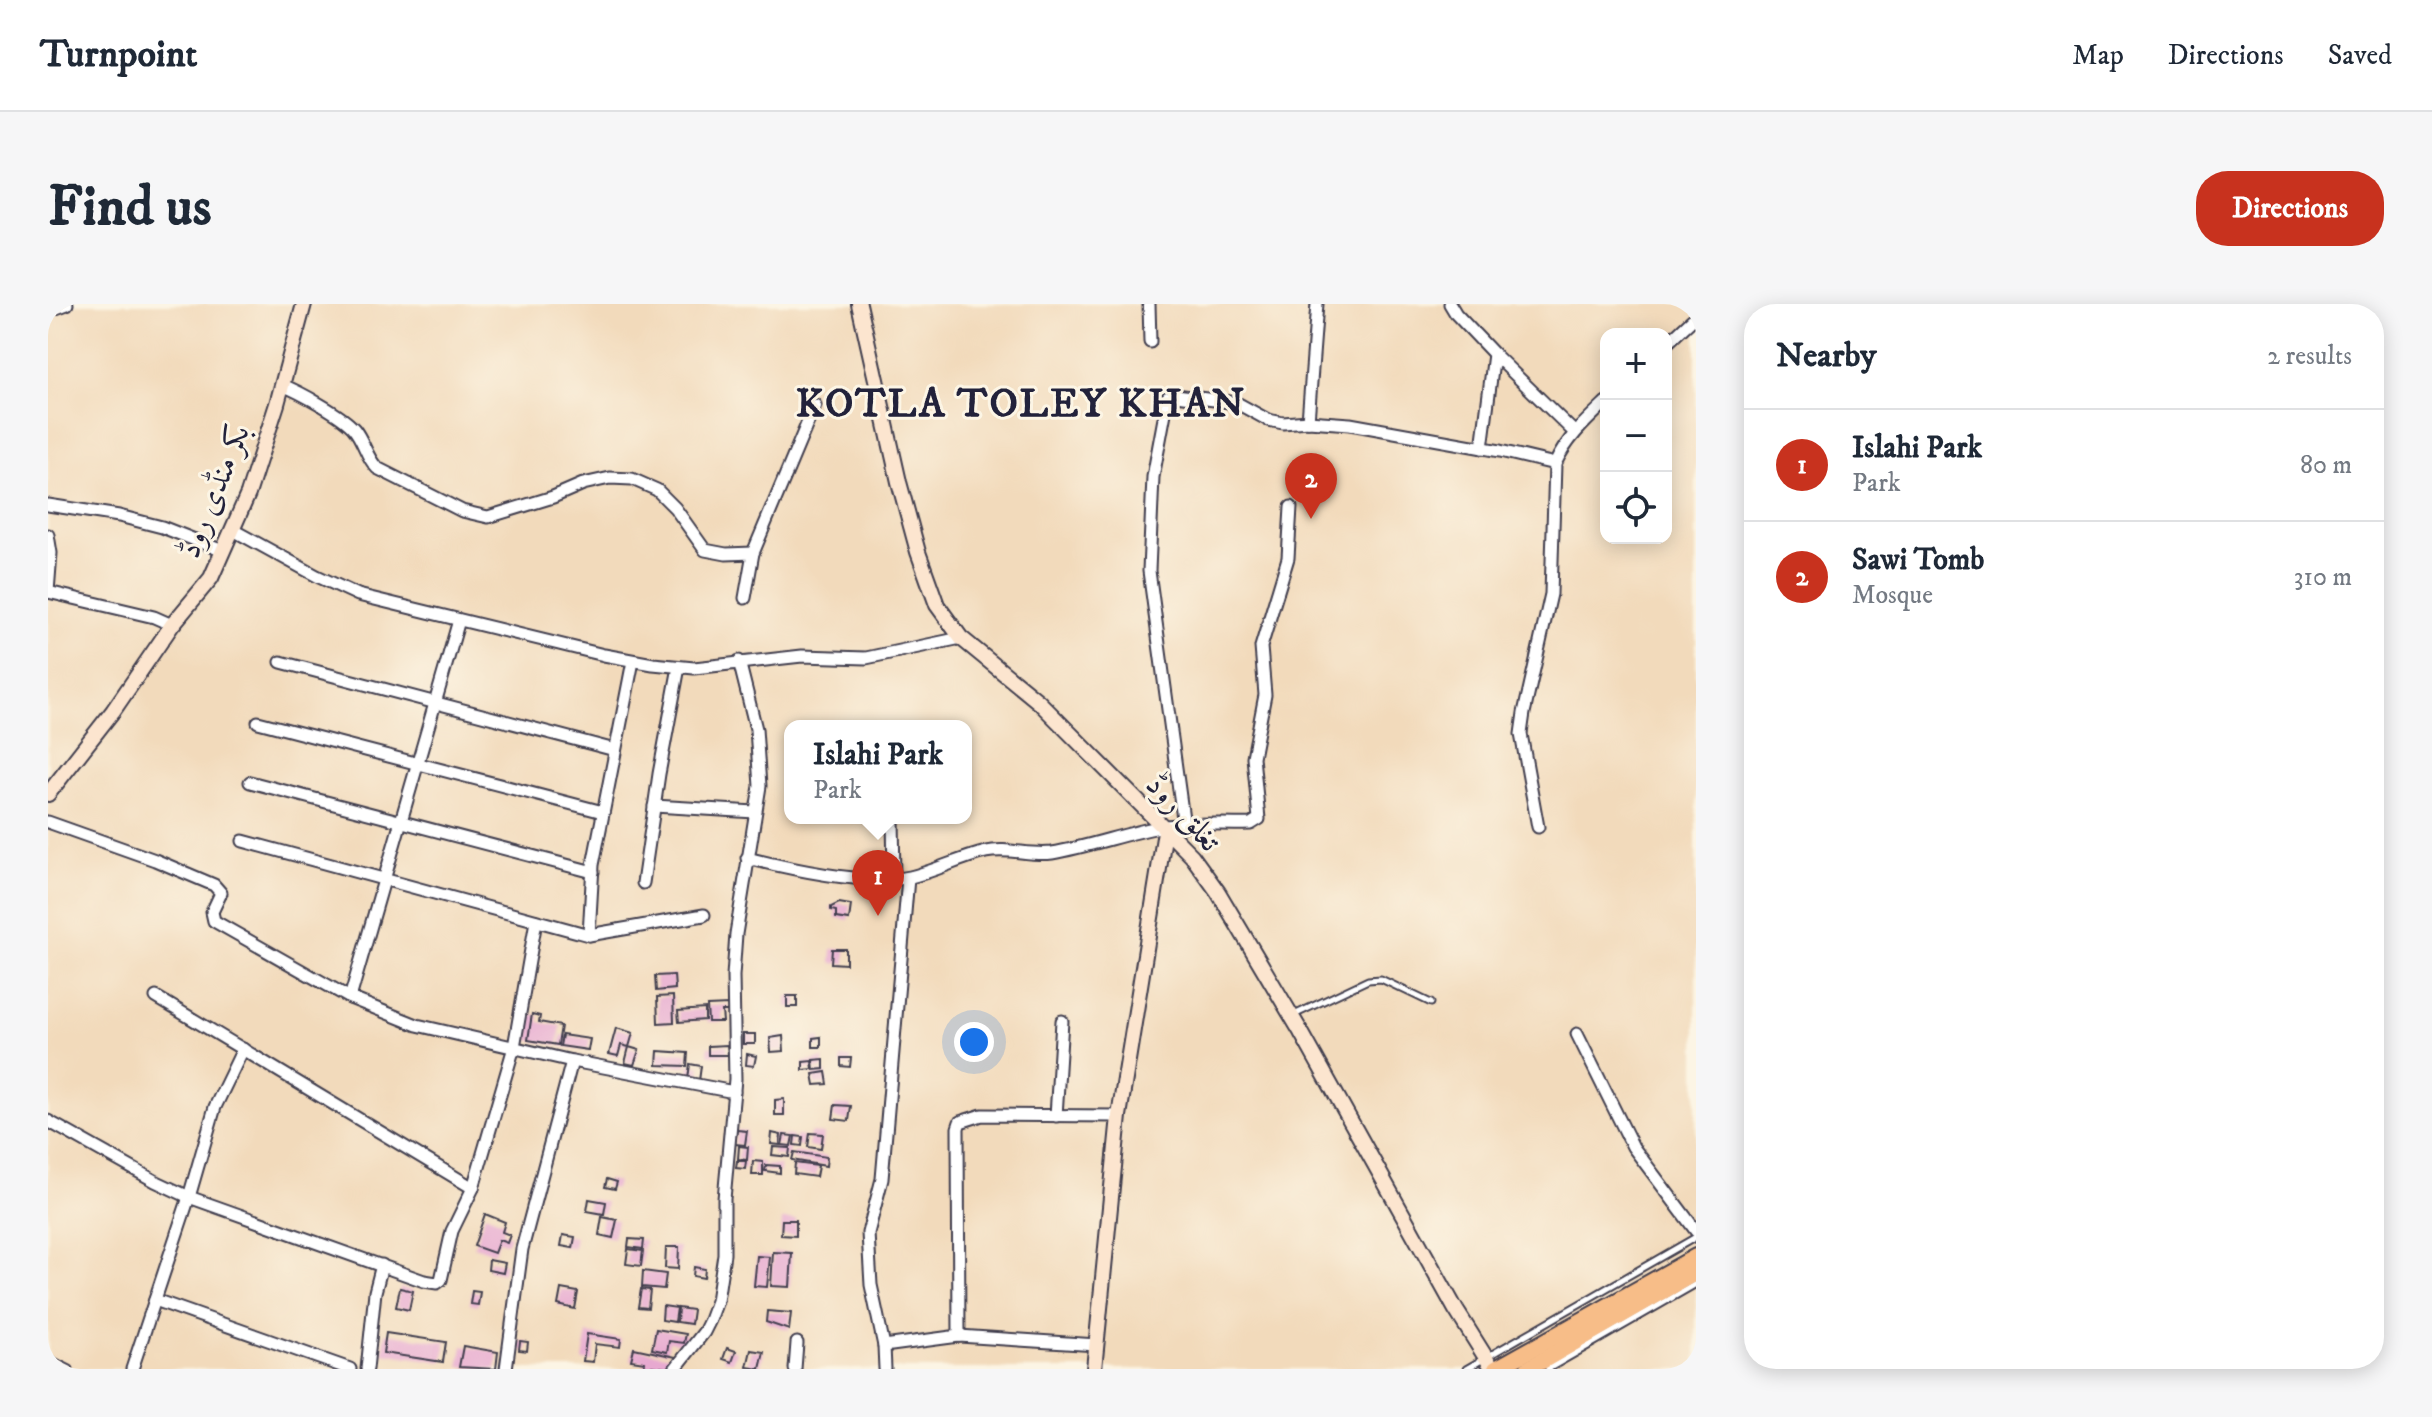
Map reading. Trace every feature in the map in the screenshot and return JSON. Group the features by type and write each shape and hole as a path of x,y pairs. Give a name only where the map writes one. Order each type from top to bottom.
{"main road":[{"path":"1492,1365 1696,1257"},
{"path":"1528,1369 1696,1272"}],"street":[{"path":"48,311 67,304"},
{"name":"بکر منڈی روڈ","path":"48,794 113,711 172,625 211,578 248,494 304,304"},
{"name":"تغلق روڈ","path":"859,304 899,482 918,552 937,605 961,638 1039,702 1192,856 1218,892 1292,1016 1456,1310 1492,1365"},
{"path":"1149,304 1150,342"},
{"path":"1308,421 1318,323 1317,304"},
{"path":"1450,304 1494,354 1574,432"},
{"path":"1672,338 1696,316"},
{"path":"1482,448 1494,354"},
{"path":"282,385 304,394 353,428 377,468 462,511 488,517 553,497 583,484 620,477 657,490 675,508 705,550 726,554 753,553"},
{"path":"1184,826 1149,571 1153,477 1168,397 1176,395 1228,401 1268,420 1283,423 1350,424 1555,464"},
{"path":"745,598 753,553 815,405"},
{"path":"1538,827 1521,734 1551,594 1555,464 1574,432 1600,408"},
{"path":"48,505 134,519 223,551"},
{"path":"747,858 828,874 908,878 985,852 1051,853 1163,829 1251,824 1259,819 1253,757 1265,695 1261,647 1288,558 1291,507"},
{"path":"233,530 358,595 633,661 694,668 802,656 866,658 961,638"},
{"path":"48,535 51,553 48,592 154,617 172,625"},
{"path":"350,998 459,620"},
{"path":"589,935 593,872 633,661"},
{"path":"675,1369 704,1332 717,1301 724,1254 724,1199 736,1034 733,976 747,858 760,786 759,754 739,661"},
{"path":"281,662 615,750"},
{"path":"643,883 679,667"},
{"path":"258,722 603,812"},
{"path":"250,782 593,872"},
{"path":"654,806 755,812"},
{"path":"48,822 155,860 214,885 221,893 212,912 214,921 350,998 417,1025 572,1061 734,1092"},
{"path":"893,824 894,878"},
{"path":"1094,1369 1119,1116 1163,829"},
{"path":"243,841 589,935 704,915"},
{"path":"885,1369 884,1346 871,1285 868,1233 882,1179 908,878"},
{"path":"48,1121 189,1197 432,1283 441,1280 452,1231 473,1188 514,1047 536,921"},
{"path":"156,997 473,1188"},
{"path":"1056,1116 1062,1021"},
{"path":"1577,1034 1633,1147 1696,1234"},
{"path":"132,1369 215,1107 243,1049"},
{"path":"506,1369 522,1249 572,1061"},
{"path":"959,1336 960,1122 982,1115 1119,1116"},
{"path":"367,1369 375,1292 382,1265"},
{"path":"155,1300 350,1369"},
{"path":"884,1346 959,1336 1097,1345"},
{"path":"795,1369 797,1343"}],"lane":[{"path":"1292,1016 1368,980 1381,979 1431,1003"},
{"path":"1466,1369 1492,1365 1696,1234"},
{"path":"1548,1369 1696,1284"},
{"path":"48,1358 70,1369"}],"building":[{"path":"839,903 851,905 849,920 836,918 836,911 831,910"},
{"path":"832,949 846,949 846,964 831,963"},
{"path":"674,975 675,989 656,991 655,976"},
{"path":"673,996 674,1022 658,1023 657,997"},
{"path":"787,996 797,996 797,1007 787,1007"},
{"path":"728,1005 728,1011 722,1011 723,1022 708,1022 707,1006"},
{"path":"705,1009 705,1020 679,1022 678,1011"},
{"path":"532,1014 540,1016 539,1022 561,1026 558,1045 528,1040"},
{"path":"616,1028 633,1033 629,1047 621,1045 618,1056 609,1054"},
{"path":"743,1034 755,1034 755,1044 743,1044"},
{"path":"562,1035 590,1039 588,1050 560,1046"},
{"path":"783,1036 784,1051 771,1052 770,1038"},
{"path":"821,1037 821,1047 813,1047 813,1038"},
{"path":"727,1045 728,1055 708,1055 708,1046"},
{"path":"629,1047 639,1050 634,1065 625,1063"},
{"path":"658,1051 688,1053 687,1066 657,1065"},
{"path":"747,1054 756,1056 754,1066 746,1065"},
{"path":"841,1058 851,1058 850,1067 841,1066"},
{"path":"824,1059 824,1069 814,1070 813,1060"},
{"path":"812,1061 813,1069 803,1070 803,1062"},
{"path":"690,1064 701,1066 699,1081 688,1079"},
{"path":"826,1072 828,1084 815,1085 813,1074"},
{"path":"784,1099 784,1115 775,1115 775,1100"},
{"path":"835,1105 851,1106 849,1121 833,1119"},
{"path":"737,1130 747,1131 745,1145 735,1144"},
{"path":"772,1133 781,1135 780,1145 771,1144"},
{"path":"810,1133 823,1134 821,1149 808,1147"},
{"path":"784,1135 793,1136 791,1146 782,1145"},
{"path":"795,1136 803,1137 802,1146 794,1145"},
{"path":"739,1146 748,1147 747,1160 738,1159"},
{"path":"773,1147 790,1148 789,1157 772,1155"},
{"path":"794,1152 827,1157 826,1166 792,1160"},
{"path":"737,1161 746,1161 745,1169 736,1168"},
{"path":"753,1161 763,1162 763,1175 752,1175"},
{"path":"795,1163 818,1166 816,1177 794,1174"},
{"path":"766,1165 780,1166 780,1173 765,1171"},
{"path":"607,1179 617,1182 615,1189 605,1187"},
{"path":"589,1199 606,1202 604,1214 587,1211"},
{"path":"485,1214 505,1222 502,1232 510,1235 507,1243 499,1240 494,1253 474,1246"},
{"path":"602,1217 617,1220 613,1238 599,1235"},
{"path":"782,1220 796,1220 796,1236 781,1235"},
{"path":"563,1235 575,1237 573,1248 561,1246"},
{"path":"629,1239 644,1240 643,1249 628,1247"},
{"path":"666,1247 679,1247 678,1269 665,1268"},
{"path":"628,1249 643,1251 641,1266 626,1264"},
{"path":"773,1252 792,1253 790,1287 771,1286"},
{"path":"757,1256 770,1257 767,1287 754,1286"},
{"path":"489,1260 505,1263 503,1273 488,1270"},
{"path":"694,1267 705,1269 704,1278 693,1276"},
{"path":"643,1271 666,1274 664,1289 642,1287"},
{"path":"400,1288 413,1291 409,1310 396,1307"},
{"path":"561,1289 578,1292 575,1309 558,1305"},
{"path":"641,1289 650,1290 648,1308 638,1307"},
{"path":"472,1291 480,1292 478,1305 470,1304"},
{"path":"663,1306 677,1308 675,1322 662,1320"},
{"path":"678,1308 693,1310 691,1324 677,1322"},
{"path":"767,1311 791,1313 789,1330 766,1322"},
{"path":"656,1329 686,1334 684,1343 669,1341 667,1352 652,1349"},
{"path":"386,1333 446,1342 443,1362 383,1353"},
{"path":"587,1334 621,1339 620,1347 595,1344 593,1362 583,1361"},
{"path":"520,1341 528,1342 527,1351 519,1350"},
{"path":"463,1346 498,1352 496,1369 459,1367"},
{"path":"634,1348 676,1357 673,1369 652,1366 651,1369 644,1369 645,1362 631,1360"},
{"path":"727,1348 736,1351 732,1362 723,1359"},
{"path":"751,1350 764,1352 760,1369 747,1367"}],"place":[{"name":"Sawi Tomb","path":"1311,519"},
{"name":"Islahi Park","path":"878,916"}],"district":[{"name":"KOTLA TOLEY KHAN","path":"1021,402"}]}
